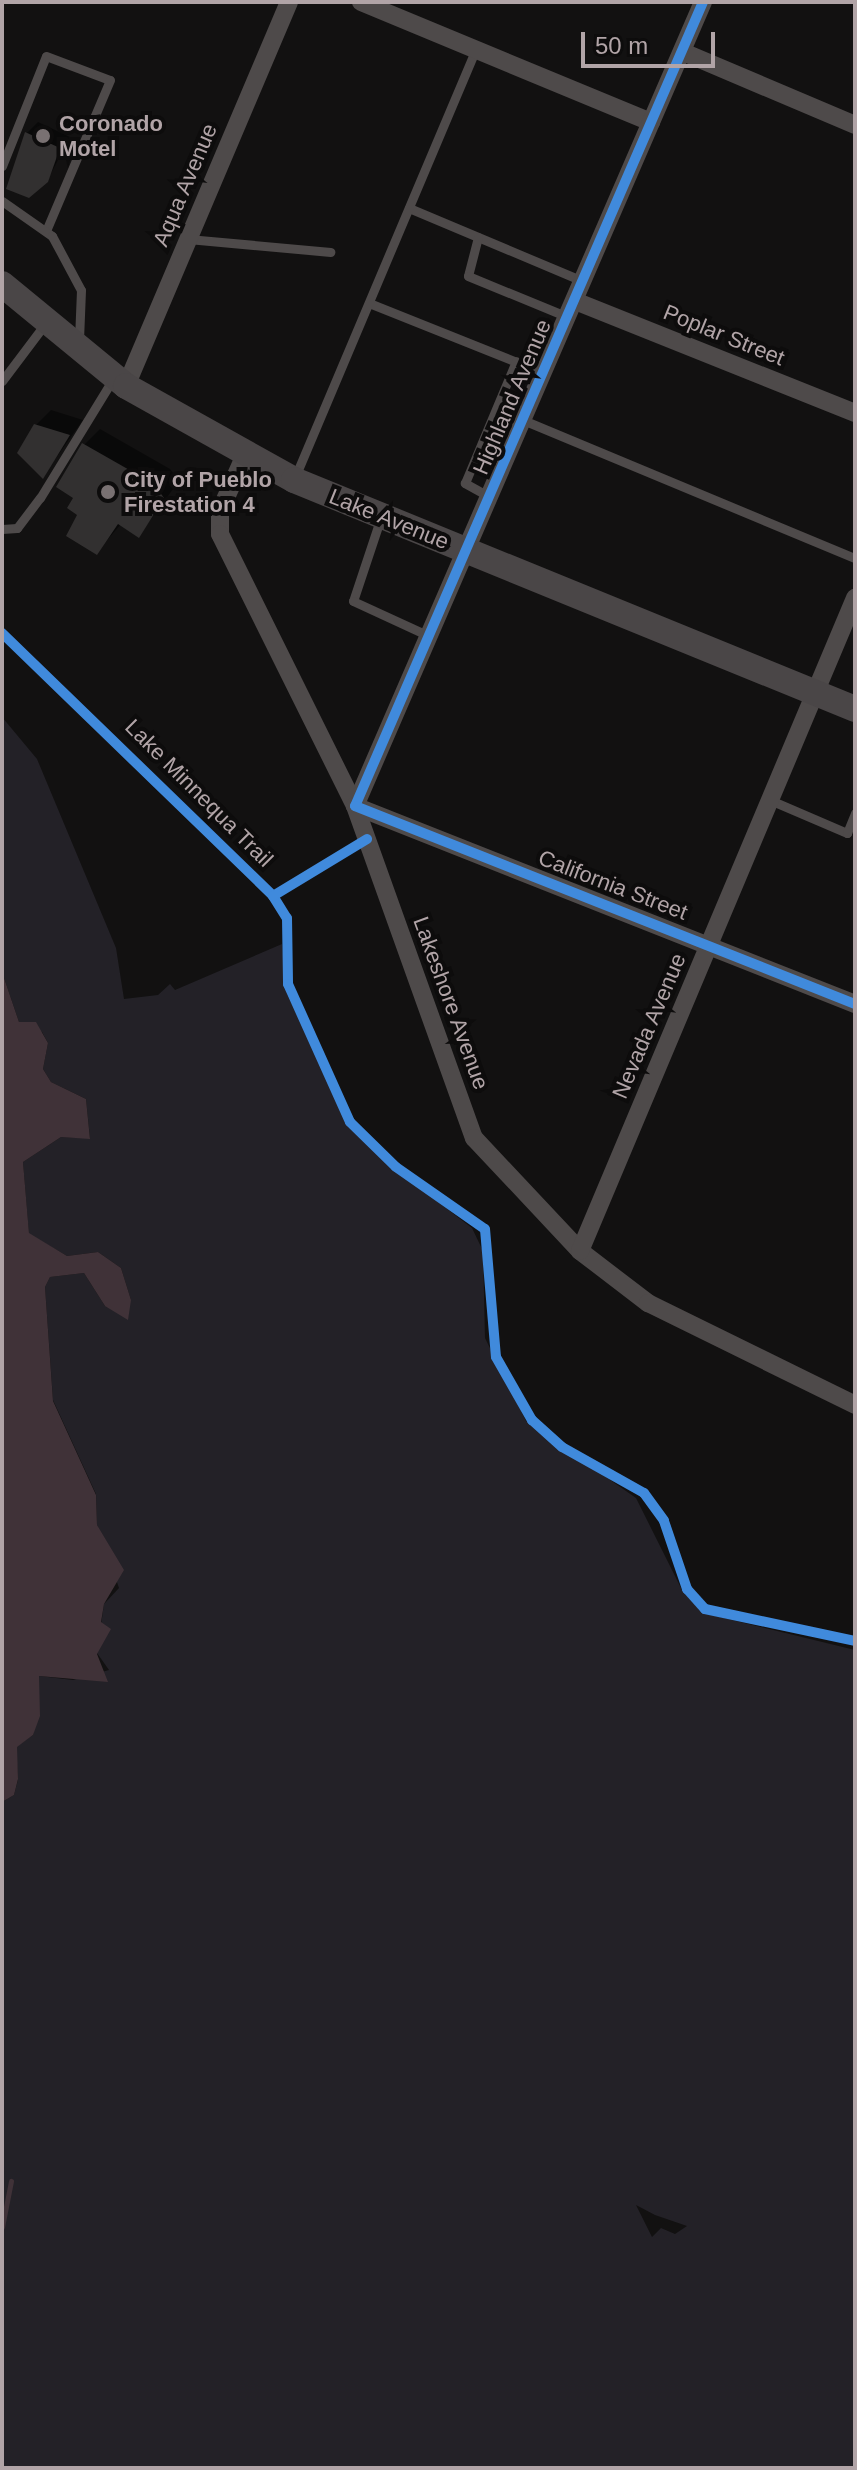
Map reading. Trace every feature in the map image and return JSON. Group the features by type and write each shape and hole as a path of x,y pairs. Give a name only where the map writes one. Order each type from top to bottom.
{"main road":[{"name":"Lake Avenue","path":"2,284 120,381 245,455 294,480 855,709"}],"street":[{"name":"Aqua Avenue","path":"120,381 188,239 289,2"},
{"path":"361,2 651,122"},
{"name":"Highland Avenue","path":"355,806 703,2"},
{"path":"683,52 855,125"},
{"name":"Poplar Street","path":"571,309 855,413"},
{"name":"Lakeshore Avenue","path":"245,455 220,511 220,534 355,806 474,1138 580,1251 648,1303 855,1405"},
{"name":"Nevada Avenue","path":"580,1251 855,598"},
{"name":"California Street","path":"355,806 855,1004"}],"lane":[{"path":"294,480 476,49"},
{"path":"2,166 46,56 110,80 46,231"},
{"path":"2,201 46,231 81,290 78,347"},
{"path":"409,208 583,281"},
{"path":"478,237 468,276 571,309"},
{"path":"188,239 330,252"},
{"path":"369,303 544,373"},
{"path":"2,381 47,321"},
{"path":"490,497 465,483 516,361"},
{"path":"2,529 17,528 120,381"},
{"path":"523,420 855,558"},
{"path":"382,516 353,601 429,636"},
{"path":"770,800 847,833 855,813"}],"shaded area":[{"path":"2,717 37,759 116,948 124,999 158,995 170,984 175,990 282,944 287,994 348,1120 382,1159 472,1228 483,1251 485,1338 526,1421 636,1498 683,1592 703,1613 855,1650 855,2468 2,2468 2,1802 14,1795 18,1780 16,1747 33,1735 39,1676 73,1680 109,1670 97,1653 104,1604 119,1588 97,1525 96,1494 53,1400 45,1287 50,1277 84,1273 105,1306 131,1300 121,1268 98,1252 67,1256 29,1234 23,1162 61,1137 90,1138 86,1099 51,1082 43,1069 48,1043 42,1032 19,1022 2,972","holes":["636,2205 687,2226 675,2234 661,2228 652,2237"]},
{"path":"2,972 19,1022 36,1022 48,1043 43,1069 51,1082 86,1099 90,1139 61,1137 23,1162 29,1233 67,1256 98,1252 121,1268 131,1300 128,1320 105,1306 84,1273 50,1277 45,1287 53,1401 96,1495 97,1525 124,1570 104,1604 101,1622 111,1629 97,1654 108,1682 39,1676 40,1716 33,1735 17,1747 18,1779 14,1795 2,1802"}],"building":[{"path":"25,132 60,148 48,182 29,198 6,189"},
{"path":"34,424 70,435 43,479 17,453"},
{"path":"82,443 154,484 164,498 139,538 118,524 97,555 66,536 77,515 67,508 73,498 56,487"}],"waterway":[{"path":"2,2227 11,2181"}],"cycle path":[{"path":"703,2 355,806 855,1004"},
{"name":"Lake Minnequa Trail","path":"2,633 273,896 287,918 288,984 350,1122 396,1167 485,1229 496,1357 532,1420 562,1447 644,1493 664,1521 687,1589 705,1609 855,1641"},
{"path":"273,896 367,839"}],"place":[{"name":"Coronado Motel","path":"43,136"},
{"name":"City of Pueblo Firestation 4","path":"108,492"}]}
